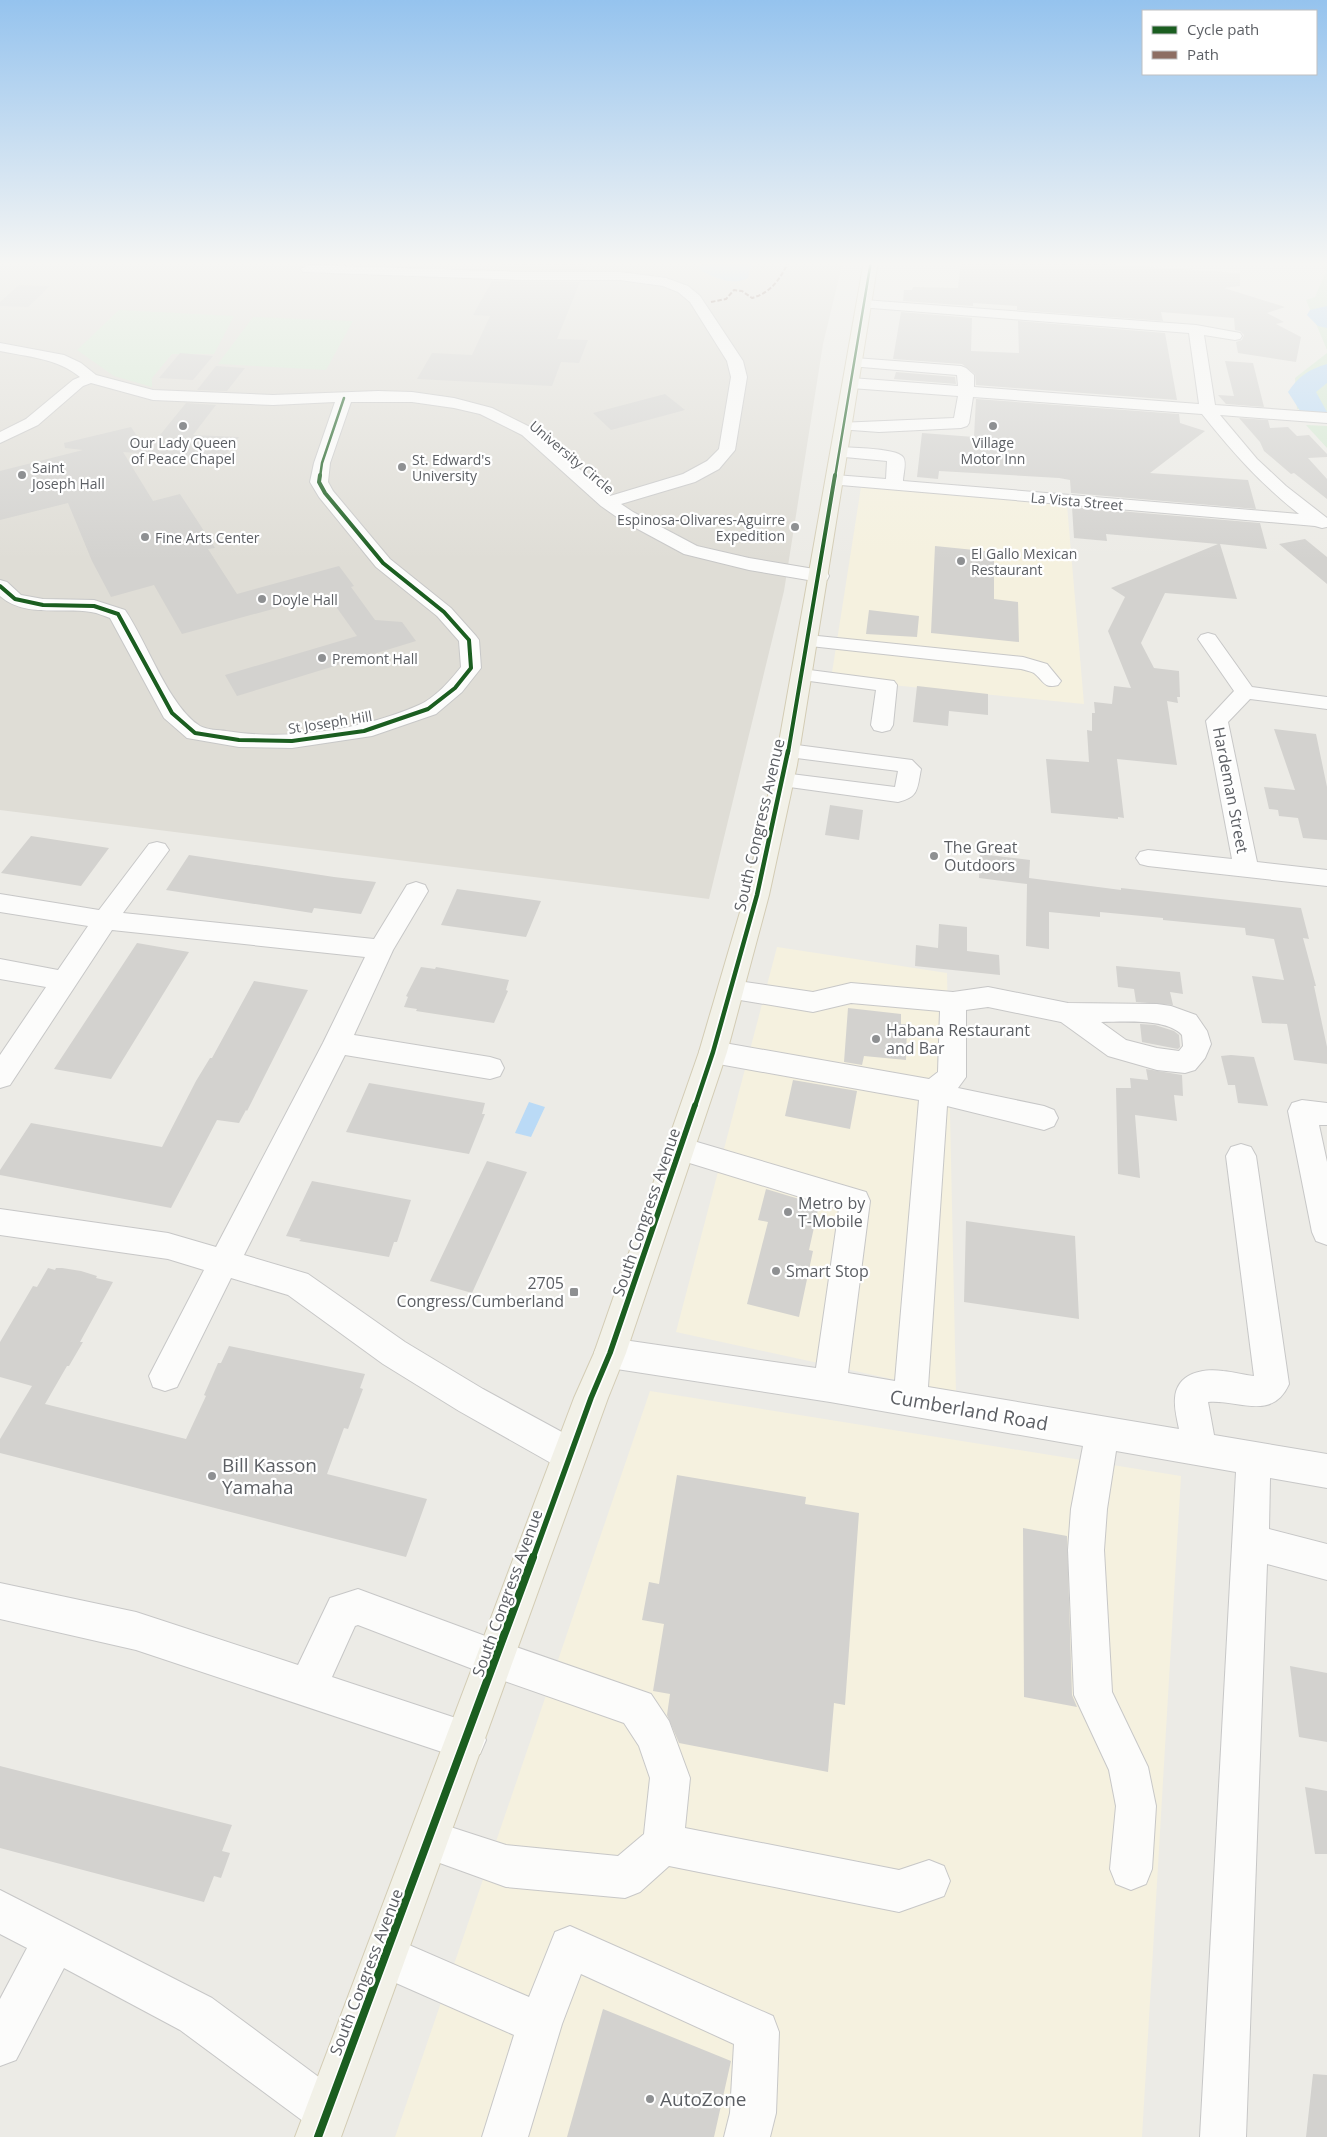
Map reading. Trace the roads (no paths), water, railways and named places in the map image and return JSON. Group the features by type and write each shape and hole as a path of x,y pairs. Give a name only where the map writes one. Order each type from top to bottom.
{"main road":[{"name":"South Congress Avenue","path":"323,2124 591,1398 610,1353 713,1052 758,895 786,766 855,363"}],"street":[{"name":"University Circle","path":"65,361 76,366 91,378 153,395 272,400 412,397 454,403 486,411 528,432 608,502 627,516 692,550 749,564 821,567"},
{"path":"608,502 689,478 713,465 727,450 740,378 735,361"},
{"path":"1201,361 1208,410 1251,463 1280,490 1323,524"},
{"path":"844,426 879,427 961,423 966,375 961,371 855,363"},
{"path":"0,438 32,422 78,383 91,378"},
{"path":"851,383 965,399 1208,410 1327,418"},
{"name":"St Joseph Hill","path":"0,586 15,599 43,605 94,606 118,614 172,714 195,733 239,740 292,741 364,731 428,709 455,688 471,668 469,640 444,612 383,563 325,493 319,482 322,463 344,398"},
{"path":"924,403 965,399"},
{"path":"905,409 914,425"},
{"path":"837,466 889,456 896,459 894,485"},
{"name":"La Vista Street","path":"837,466 894,485 1323,524"},
{"path":"1208,639 1245,692 1327,703"},
{"path":"808,641 1023,663 1040,668 1051,681"},
{"path":"802,675 888,676 882,725"},
{"name":"Hardeman Street","path":"1245,692 1217,721 1246,869"},
{"path":"0,1077 105,920 157,850"},
{"path":"1148,858 1327,878"},
{"path":"165,1376 337,1043 381,949 416,891"},
{"path":"0,903 105,920 381,949"},
{"path":"0,969 64,981"},
{"path":"731,990 813,1002 851,993 953,1002 988,997 1068,1013"},
{"path":"910,1400 934,1091 952,1077 953,1002"},
{"path":"337,1043 490,1068"},
{"path":"713,1052 934,1091 960,1099 1044,1118"},
{"path":"1314,1113 1327,1232"},
{"path":"680,1149 855,1202 830,1386"},
{"path":"1199,1449 1191,1400 1192,1393 1198,1387 1222,1386 1252,1392 1268,1388 1272,1384 1241,1156"},
{"path":"0,1222 168,1246 297,1284 394,1353 471,1400 570,1455"},
{"name":"Cumberland Road","path":"610,1353 830,1386 1327,1471"},
{"path":"1102,1432 1089,1510 1086,1550 1093,1695 1128,1767 1136,1806 1131,1869"},
{"path":"1223,2137 1254,1458"},
{"path":"1250,1542 1327,1562"},
{"path":"0,1601 136,1631 466,1740"},
{"path":"308,1688 343,1611 358,1607 496,1659 637,1708 655,1735 670,1778 663,1844 625,1877 506,1866 429,1840"},
{"path":"663,1844 899,1891 929,1882"},
{"path":"0,1911 196,2014 323,2124"},
{"path":"0,2044 55,1940"},
{"path":"505,2137 540,2024 570,1947 757,2032 753,2114 747,2137"},
{"path":"386,1957 540,2024"}],"water":[{"path":"529,1102 545,1107 531,1137 515,1133"}],"waterway":[{"path":"1314,411 1302,392 1307,384 1327,372"}],"place":[{"name":"Our Lady Queen of Peace Chapel","path":"183,426"},
{"name":"Village Motor Inn","path":"993,426"},
{"name":"St. Edward's University","path":"402,467"},
{"name":"Saint Joseph Hall","path":"22,475"},
{"name":"Espinosa-Olivares-Aguirre Expedition","path":"795,527"},
{"name":"Fine Arts Center","path":"145,537"},
{"name":"El Gallo Mexican Restaurant","path":"961,561"},
{"name":"Doyle Hall","path":"262,599"},
{"name":"Premont Hall","path":"322,658"},
{"name":"The Great Outdoors","path":"934,856"},
{"name":"Habana Restaurant and Bar","path":"876,1039"},
{"name":"Metro by T-Mobile","path":"788,1212"},
{"name":"Smart Stop","path":"776,1271"},
{"name":"2705 Congress/Cumberland","path":"574,1292"},
{"name":"Bill Kasson Yamaha","path":"212,1476"},
{"name":"AutoZone","path":"650,2099"}]}
